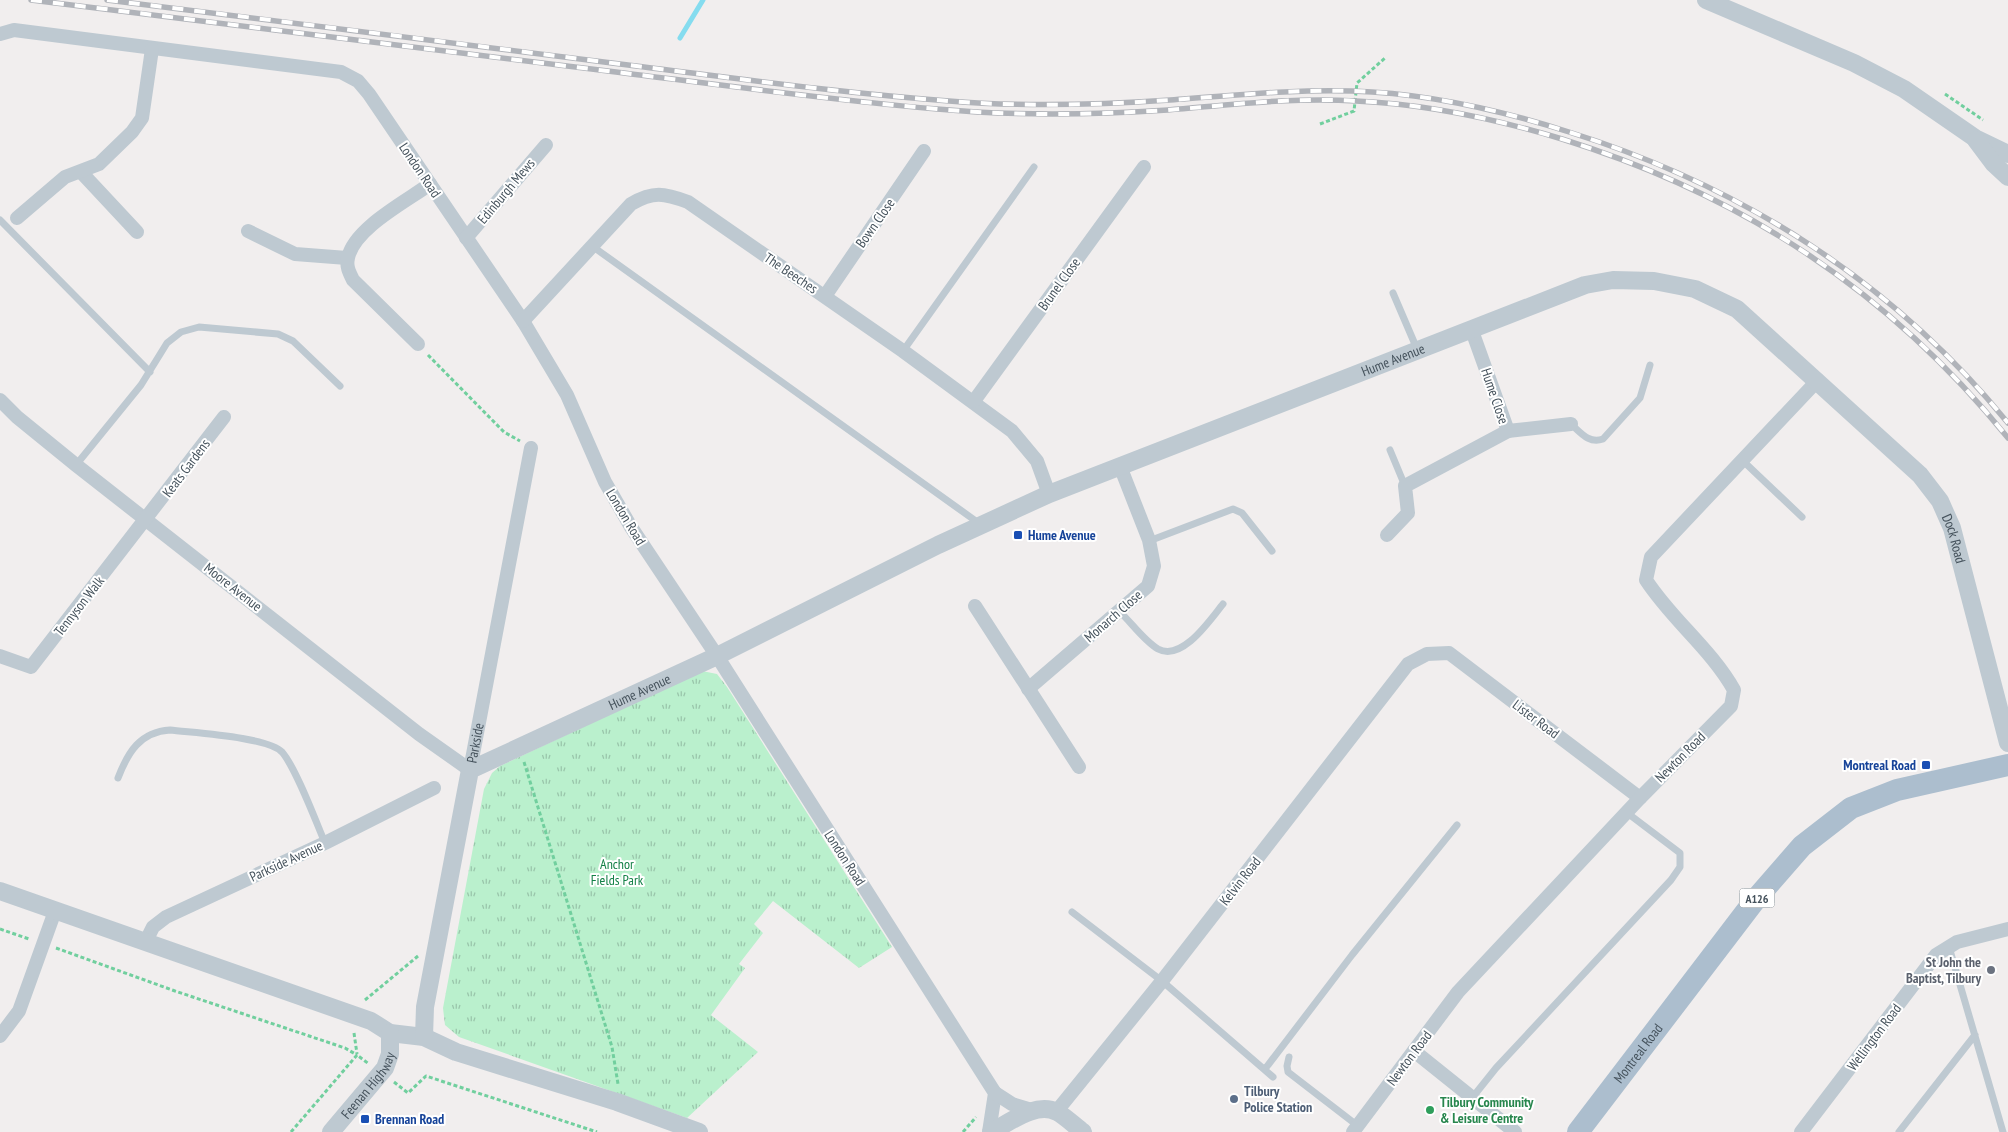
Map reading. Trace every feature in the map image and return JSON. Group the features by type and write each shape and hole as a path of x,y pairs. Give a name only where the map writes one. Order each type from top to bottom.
{"main road":[{"name":"Montreal Road","path":"1578,1132 1755,900 1802,846 1851,808 1897,790 2008,765"}],"street":[{"path":"1706,0 1854,63 1904,89 1975,138 2008,154"},
{"name":"London Road","path":"0,34 14,30 341,72 358,81 369,94 523,322 567,395 609,490 636,535 717,656 995,1093"},
{"path":"17,218 65,177 99,164 132,132 142,118 152,49"},
{"path":"1975,138 1994,164 2008,177"},
{"name":"Edinburgh Mews","path":"466,238 546,145"},
{"name":"Bown Close","path":"824,296 924,151"},
{"name":"Brunel Close","path":"974,401 1144,167"},
{"path":"81,172 137,232"},
{"path":"418,344 353,280 347,268 348,258 355,241 364,231 430,184"},
{"name":"The Beeches","path":"523,322 630,204 644,196 666,195 688,202 903,351 1012,430 1037,461 1049,494"},
{"path":"248,231 295,254 348,258"},
{"name":"Hume Avenue","path":"470,770 717,656 980,524 1049,494 1585,285 1612,280 1654,281 1694,290 1738,309 1818,380"},
{"name":"Hume Close","path":"1472,328 1508,431 1572,424"},
{"name":"Newton Road","path":"1356,1129 1458,992 1626,812 1731,706 1734,690 1723,670 1662,604 1646,580 1651,557 1818,380"},
{"name":"Dock Road","path":"1818,380 1920,475 1940,501 1954,538 2008,743"},
{"name":"Moore Avenue","path":"0,400 17,417 76,465 419,734 470,770"},
{"name":"Keats Gardens","path":"147,519 224,417"},
{"path":"1387,535 1408,513 1405,486 1508,431"},
{"name":"Parkside","path":"424,1037 425,1006 531,448"},
{"name":"Monarch Close","path":"1028,689 1148,586 1154,566 1149,541 1120,466"},
{"name":"Tennyson Walk","path":"0,656 31,667 147,519"},
{"path":"975,606 1079,767"},
{"name":"Lister Road","path":"1427,654 1449,653 1640,798"},
{"name":"Kelvin Road","path":"1056,1112 1162,981 1408,664 1427,654"},
{"name":"Parkside Avenue","path":"146,941 153,927 166,917 325,843 434,788"},
{"path":"0,891 371,1022 390,1033 424,1037 456,1052 617,1102 699,1132"},
{"path":"0,1036 19,1012 56,911"},
{"name":"Wellington Road","path":"1801,1132 1936,956 1958,942 2008,928"},
{"name":"Feenan Highway","path":"331,1132 385,1068 390,1054 390,1033"},
{"path":"1414,1051 1515,1132"},
{"path":"990,1132 995,1093 1012,1104 1035,1111"},
{"path":"990,1132 1025,1113 1035,1111 1056,1112 1083,1132"}],"lane":[{"path":"903,351 1034,167"},
{"path":"0,220 150,372"},
{"path":"592,246 980,524"},
{"path":"1393,293 1417,350"},
{"path":"76,465 150,372 157,356 167,343 181,332 199,327 286,336 340,386"},
{"path":"1572,424 1589,440 1596,442 1603,439 1640,398 1650,365"},
{"path":"1390,450 1405,486"},
{"path":"1742,460 1802,517"},
{"path":"1149,541 1233,509 1242,513 1272,551"},
{"path":"1119,611 1156,648 1165,651 1189,644 1223,604"},
{"path":"118,778 126,756 136,744 158,731 170,730 264,742 274,746 286,759 325,843"},
{"path":"1472,1098 1496,1068 1671,880 1680,867 1680,853 1626,812"},
{"path":"1265,1069 1352,955 1457,825"},
{"path":"1072,912 1162,981 1274,1077"},
{"path":"1949,947 2003,1132"},
{"path":"1899,1132 1975,1035"},
{"path":"1289,1057 1288,1072 1356,1129"}],"path":[{"path":"1320,124 1354,111 1357,83 1385,58"},
{"path":"418,344 504,432 531,448"},
{"path":"519,747 612,1047 620,1092 617,1102"},
{"path":"0,929 33,940"},
{"path":"50,946 175,991 345,1048 357,1054 371,1065"},
{"path":"360,1005 420,954"},
{"path":"291,1132 357,1054 353,1028"},
{"path":"393,1082 408,1093 426,1076 597,1132"},
{"path":"963,1132 978,1114"}],"green space":[{"name":"Anchor Fields Park","path":"702,671 717,674 727,687 892,947 859,968 773,901 754,924 763,933 739,964 745,968 711,1015 758,1052 687,1118 459,1037 445,1025 443,1008 484,789 492,773 500,766"}],"waterway":[{"path":"680,38 703,0"}],"railway":[{"path":"31,0 781,92 937,109 994,113 1081,114 1168,110 1285,101 1332,100 1408,105 1486,119 1562,139 1628,162 1691,189 1751,219 1808,254 1862,294 1913,337 1962,385 2008,438"},
{"path":"107,0 788,85 949,101 1032,105 1087,104 1284,92 1352,91 1407,95 1489,110 1569,132 1633,154 1695,181 1754,211 1811,245 1865,284 1916,326 1964,373 2008,423"}],"place":[{"name":"Hume Avenue","path":"1018,535"},
{"name":"Montreal Road","path":"1926,765"},
{"name":"St John the Baptist, Tilbury","path":"1991,970"},
{"name":"Tilbury Police Station","path":"1234,1099"},
{"name":"Tilbury Community & Leisure Centre","path":"1430,1110"},
{"name":"Brennan Road","path":"365,1119"}]}
